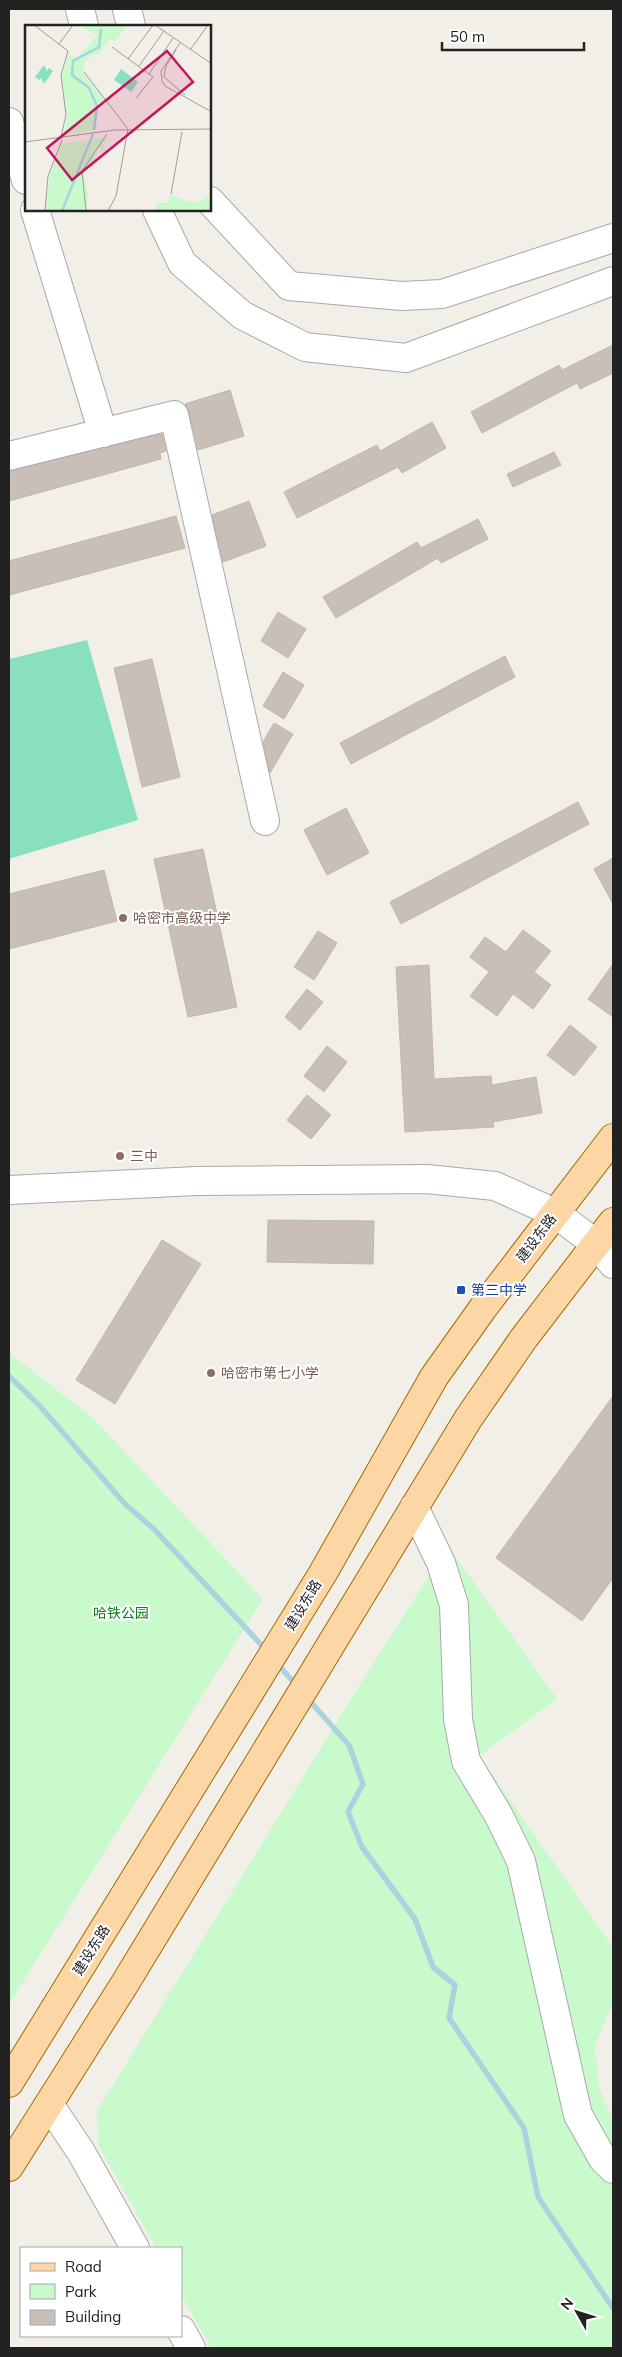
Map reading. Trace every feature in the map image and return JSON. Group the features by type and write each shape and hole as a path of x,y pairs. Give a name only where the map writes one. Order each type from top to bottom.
{"main road":[{"name":"建设东路","path":"9,2084 323,1573 434,1377 613,1138"},
{"path":"9,2167 124,1985 468,1419 524,1338 605,1254 613,1222"}],"street":[{"path":"80,9 84,25"},
{"path":"127,9 131,25"},
{"path":"9,122 25,177"},
{"path":"211,202 289,286 317,289 402,296 442,294 613,238"},
{"path":"36,211 103,433"},
{"path":"157,211 182,263 242,315 305,347 406,358 613,281"},
{"path":"9,456 174,415 265,821"},
{"path":"9,1190 197,1181 426,1179 495,1186 555,1213 605,1254"},
{"path":"414,1507 441,1563 454,1605 458,1719 466,1761 499,1816 521,1861 578,2115 603,2159 613,2169"},
{"path":"49,2104 82,2152 134,2247"},
{"path":"182,2332 191,2348"}],"green space":[{"path":"87,640 138,820 9,859 9,659"},
{"name":"哈铁公园","path":"9,1353 93,1418 263,1599 9,2004"},
{"path":"448,1546 557,1699 479,1756 613,1947 613,2003 595,2045 599,2088 613,2121 613,2348 211,2348 182,2296 182,2247 155,2247 98,2144 97,2111 364,1678"}],"building":[{"path":"613,345 613,373 580,389 577,383 482,433 471,412 559,365 562,370"},
{"path":"230,390 244,436 198,450 189,412 185,404"},
{"path":"432,422 446,448 402,473 398,467 297,518 284,492 377,445 380,451"},
{"path":"162,434 166,451 160,453 161,459 9,501 9,471"},
{"path":"554,452 561,465 513,487 507,474"},
{"path":"249,501 266,546 223,562 212,515"},
{"path":"176,516 185,548 9,595 9,561"},
{"path":"478,519 488,539 441,563 438,558 336,618 323,597 417,542 421,548"},
{"path":"278,612 306,629 288,658 261,641"},
{"path":"505,656 515,677 351,764 340,743"},
{"path":"152,659 180,777 142,787 114,668"},
{"path":"283,672 304,685 284,719 263,706"},
{"path":"274,723 293,734 270,773 263,742"},
{"path":"578,802 589,824 401,924 390,902"},
{"path":"346,808 369,853 327,875 304,830"},
{"path":"203,849 237,1007 188,1017 154,859"},
{"path":"613,858 613,904 594,869"},
{"path":"104,870 117,921 9,949 9,894"},
{"path":"523,930 551,951 534,972 551,985 533,1009 513,994 497,1016 470,996 489,972 470,957 485,937 506,952"},
{"path":"318,931 337,943 314,980 294,967"},
{"path":"613,964 613,1017 588,999"},
{"path":"429,965 434,1079 491,1076 492,1085 536,1077 542,1113 493,1122 494,1127 405,1132 396,967"},
{"path":"307,989 323,1002 300,1030 285,1017"},
{"path":"570,1025 597,1047 574,1076 547,1055"},
{"path":"327,1046 347,1062 324,1092 304,1076"},
{"path":"307,1095 331,1115 311,1139 287,1120"},
{"path":"268,1220 374,1221 373,1264 267,1262"},
{"path":"162,1240 201,1264 115,1404 76,1380"},
{"path":"613,1396 613,1578 582,1621 496,1558"}],"waterway":[{"path":"9,1376 39,1405 125,1504 153,1528 267,1651"},
{"path":"276,1662 296,1685"},
{"path":"307,1698 349,1745 363,1784 348,1812 362,1847 415,1919 433,1967 455,1985 449,2018 524,2128 538,2197 613,2308"}],"place":[{"name":"哈密市高级中学","path":"123,918"},
{"name":"三中","path":"120,1156"},
{"name":"第三中学","path":"461,1290"},
{"name":"哈密市第七小学","path":"211,1373"}]}
